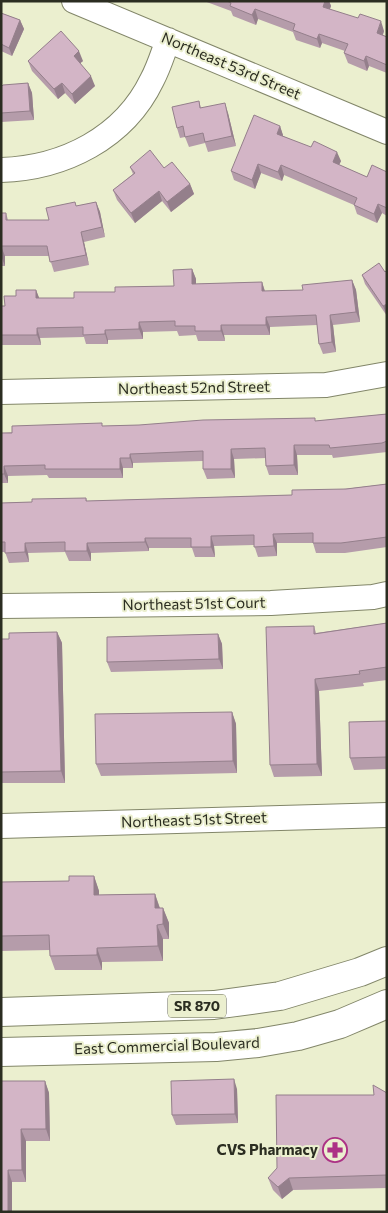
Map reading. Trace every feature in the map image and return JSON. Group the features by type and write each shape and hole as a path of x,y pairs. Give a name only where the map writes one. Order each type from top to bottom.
{"main road":[{"name":"SR 870","path":"1,1012 214,1006 280,996 360,972 387,961"},
{"name":"East Commercial Boulevard","path":"1,1052 216,1047 258,1044 298,1036 340,1024 387,1004"}],"street":[{"name":"Northeast 53rd Street","path":"74,1 387,132"},
{"path":"1,170 28,170 70,158 105,138 132,111 152,81 168,40"},
{"name":"Northeast 52nd Street","path":"1,392 326,385 387,374"},
{"name":"Northeast 51st Court","path":"1,606 272,603 373,597 387,594"},
{"name":"Northeast 51st Street","path":"1,826 387,815"}],"building":[{"path":"227,1 325,1 323,7 358,18 360,14 381,21 377,33 387,37 387,65 366,56 364,61 344,53 348,44 319,34 317,39 293,30 295,24 255,9 252,15 230,6 231,3"},
{"path":"1,13 20,20 9,48 1,44"},
{"path":"61,31 79,51 74,56 91,76 72,94 62,83 54,89 28,61"},
{"path":"28,83 30,111 1,113 1,87 3,85"},
{"path":"199,101 200,108 225,103 232,136 205,142 203,133 185,137 183,126 177,128 172,107"},
{"path":"254,115 280,126 277,134 311,147 314,141 337,152 333,162 367,177 372,165 387,172 387,208 378,204 374,214 354,205 357,198 281,165 278,172 258,164 252,180 231,171"},
{"path":"150,150 164,168 172,162 190,184 167,202 159,191 131,213 113,190 135,173 130,167"},
{"path":"75,202 76,206 96,202 102,227 81,232 86,255 50,262 47,246 1,246 1,213 6,213 6,220 49,220 46,208"},
{"path":"379,263 385,272 387,270 387,304 383,306 362,275"},
{"path":"192,269 192,284 262,282 262,291 303,290 302,285 352,280 356,312 330,315 332,342 319,344 316,315 266,317 266,325 221,325 221,331 195,331 195,326 175,326 175,321 139,322 139,329 105,330 105,334 83,335 83,327 37,328 37,335 1,335 1,306 5,306 4,296 16,296 16,290 36,290 36,298 74,298 74,292 115,292 115,287 174,286 173,270"},
{"path":"387,414 387,441 330,448 329,445 294,445 294,465 266,466 265,448 231,449 231,469 203,469 203,451 130,454 130,458 120,458 120,469 45,469 45,465 4,466 4,474 1,474 1,433 12,433 12,426 102,423 102,426 203,420 315,418 315,421"},
{"path":"387,484 387,537 341,543 313,543 313,533 273,534 274,546 254,547 254,535 211,536 211,547 191,547 191,538 145,538 145,542 87,543 87,551 65,551 65,542 25,543 25,552 5,553 5,542 1,542 1,503 32,502 32,499 86,498 86,501 292,495 292,490 346,489"},
{"path":"387,623 387,667 359,671 360,674 315,679 317,764 270,765 266,627 314,626 314,634"},
{"path":"57,632 61,771 1,772 1,639 9,639 9,633"},
{"path":"218,634 219,659 107,662 107,637"},
{"path":"232,712 233,761 96,764 95,714"},
{"path":"387,721 387,757 350,758 349,722"},
{"path":"69,876 94,876 94,895 155,894 155,908 163,908 163,924 157,925 158,946 97,948 97,955 50,956 49,935 1,936 1,882 69,881"},
{"path":"234,1079 235,1114 172,1115 171,1081"},
{"path":"1,1081 45,1081 46,1129 21,1129 22,1170 8,1170 8,1212 1,1212"},
{"name":"CVS Pharmacy","path":"373,1085 387,1093 387,1175 289,1178 278,1187 268,1178 277,1168 276,1095 374,1095"}],"place":[{"name":"CVS Pharmacy","path":"335,1150"}]}
